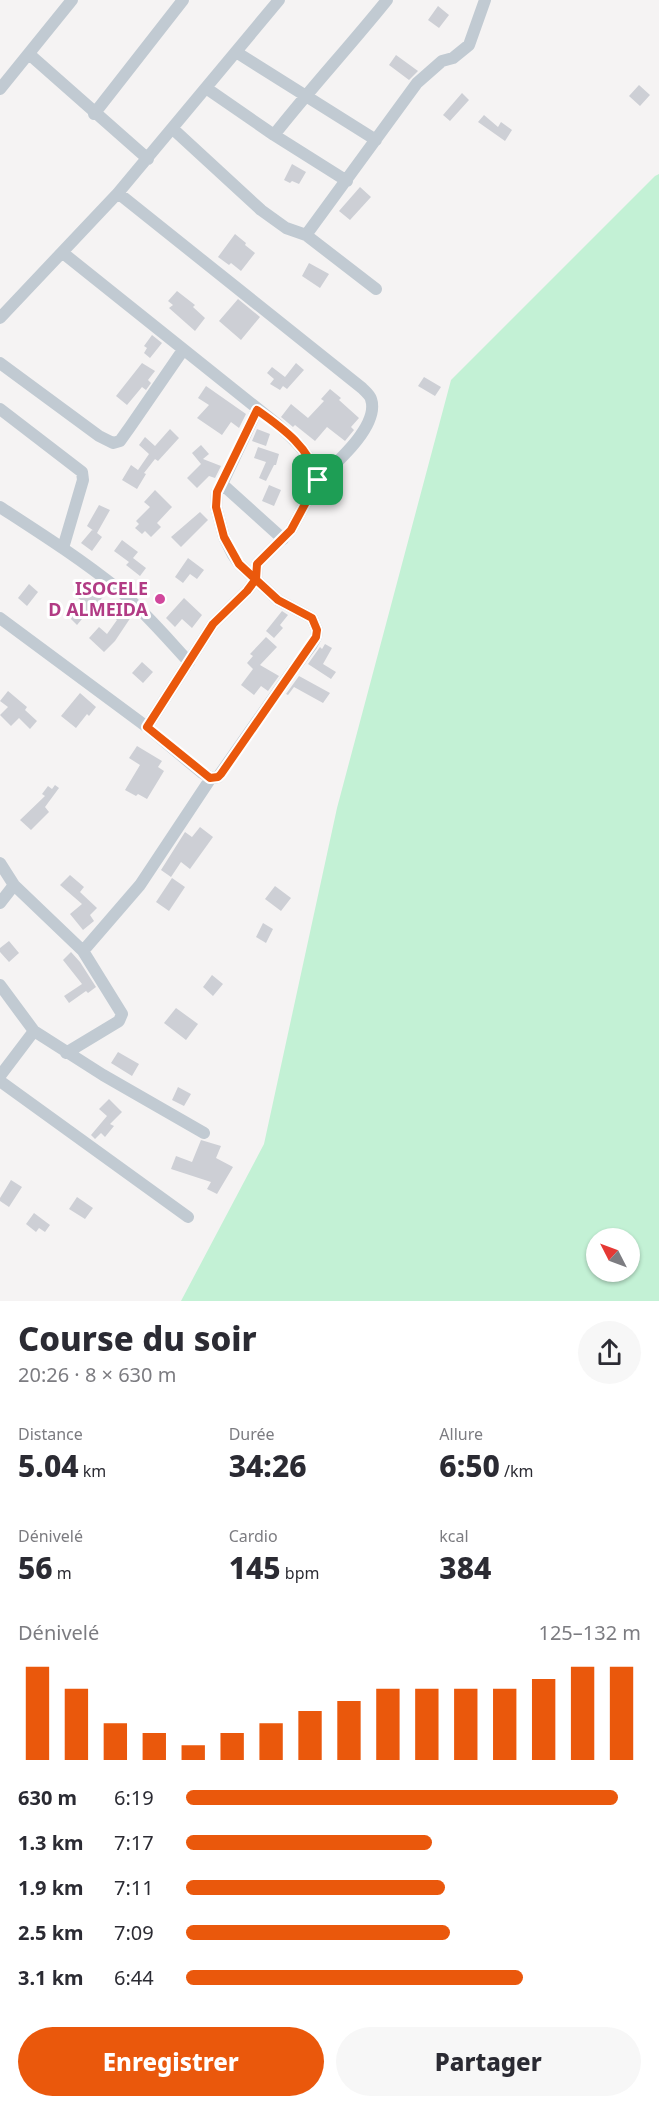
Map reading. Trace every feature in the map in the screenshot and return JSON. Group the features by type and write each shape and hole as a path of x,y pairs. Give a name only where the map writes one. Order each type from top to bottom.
{"street":[{"path":"0,89 72,0"},
{"path":"94,114 183,0"},
{"path":"0,317 118,194 279,0"},
{"path":"274,135 387,0"},
{"path":"306,235 417,83 442,61 453,58 469,45 485,0"},
{"path":"236,52 376,140"},
{"path":"29,54 94,114 148,159"},
{"path":"206,88 347,181"},
{"path":"173,129 261,210 286,228 306,235 376,290"},
{"path":"118,194 362,388 371,398 372,408 356,443 318,480 299,518 283,539 257,564 256,579 247,591 213,624 147,727"},
{"path":"63,253 296,441 309,457 318,480"},
{"path":"0,363 99,436 113,443 120,441 183,350"},
{"path":"0,409 82,472 83,480 63,548"},
{"path":"0,618 147,727 210,778 218,777 316,637 317,630 312,618 278,600 239,564 224,537 216,507 217,492 257,410"},
{"path":"222,484 283,539"},
{"path":"0,507 63,548 117,588 142,611 189,662"},
{"path":"83,951 140,885 210,778"},
{"path":"0,863 14,885 83,951 122,1014 121,1018 66,1053"},
{"path":"0,903 14,885"},
{"path":"0,985 34,1030 66,1053 204,1132"},
{"path":"0,1076 34,1030"},
{"path":"0,1081 188,1217"}],"green space":[{"path":"659,174 659,1301 181,1301 264,1144 337,808 451,380"}],"building":[{"path":"438,6 449,15 439,28 428,20"},
{"path":"396,55 418,71 409,80 389,65"},
{"path":"639,85 650,95 640,106 629,96"},
{"path":"462,93 469,100 450,121 443,115"},
{"path":"484,115 498,127 501,122 512,130 505,141 478,122"},
{"path":"292,164 306,172 299,184 284,180"},
{"path":"360,187 371,197 350,220 339,211"},
{"path":"235,234 255,253 241,271 218,257"},
{"path":"309,263 329,274 320,288 302,276"},
{"path":"177,291 195,305 193,307 205,318 195,331 169,308 173,305 168,301"},
{"path":"238,299 260,317 241,340 219,321"},
{"path":"152,335 162,343 150,358 144,353 147,348 144,346"},
{"path":"142,363 155,371 148,380 151,383 146,390 142,387 127,405 116,396"},
{"path":"296,363 304,370 287,389 283,386 280,390 270,384 274,379 267,373 272,367 285,377"},
{"path":"424,377 441,387 435,396 418,386"},
{"path":"206,386 246,414 239,428 231,422 222,435 197,418 209,405 198,398"},
{"path":"330,389 359,418 351,427 354,430 345,441 327,427 315,441 281,417 291,404 308,418 324,401 321,399"},
{"path":"170,429 179,438 158,461 155,459 144,473 146,474 137,489 122,480 131,465 138,470 149,454 139,445 145,437 155,446"},
{"path":"257,429 270,434 266,446 252,441"},
{"path":"201,445 209,454 203,459 221,466 215,478 209,476 197,488 187,478 201,464 192,453"},
{"path":"258,447 279,454 276,465 266,481 259,478 266,462 254,458"},
{"path":"269,485 281,490 274,506 262,501"},
{"path":"155,490 172,507 157,523 161,527 151,537 145,531 142,534 135,528 139,524 136,521 150,507 144,502"},
{"path":"99,505 110,510 97,533 102,537 92,551 81,543 92,530 94,531 87,526"},
{"path":"200,512 208,520 181,547 171,537"},
{"path":"122,540 138,552 133,558 146,568 140,576 126,565 129,562 114,551"},
{"path":"188,558 204,570 197,579 190,574 183,583 175,577"},
{"path":"91,581 106,593 77,625 69,617 82,601 78,598"},
{"path":"29,584 38,592 27,606 18,598"},
{"path":"184,598 202,615 192,628 182,619 175,627 166,618"},
{"path":"119,608 131,617 115,641 104,652 89,638 99,627 107,634 117,620 113,617"},
{"path":"282,611 288,615 280,625 283,628 274,638 266,631"},
{"path":"266,637 277,647 260,665 279,676 268,691 261,686 254,695 241,685 253,669 247,663 253,656 250,654"},
{"path":"325,644 332,648 323,664 336,672 331,679 308,664 320,647 322,649"},
{"path":"142,662 153,672 143,683 132,673"},
{"path":"299,676 330,693 323,703 294,687 288,695 286,694"},
{"path":"8,691 27,707 25,710 37,721 30,729 19,718 11,726 0,715 8,707 0,701"},
{"path":"80,693 96,707 76,728 61,716"},
{"path":"137,746 162,761 158,767 164,771 147,799 125,790 140,765 129,758"},
{"path":"55,785 59,788 45,807 49,812 31,830 20,820 45,796 42,794 48,786 52,789"},
{"path":"200,827 213,837 190,869 181,862 171,877 161,870 185,832 192,837"},
{"path":"70,875 84,887 80,892 97,908 90,915 94,921 83,930 70,914 82,904 60,885"},
{"path":"172,878 185,887 169,911 156,902"},
{"path":"275,886 291,898 281,911 265,899"},
{"path":"263,923 273,929 266,943 256,937"},
{"path":"9,941 19,953 9,962 0,952 0,948"},
{"path":"71,952 96,987 69,1003 64,996 82,984 63,960"},
{"path":"212,975 223,984 213,996 203,987"},
{"path":"176,1008 198,1024 186,1040 164,1023"},
{"path":"118,1052 139,1064 132,1076 111,1063"},
{"path":"178,1087 191,1094 184,1106 172,1100"},
{"path":"109,1099 122,1112 110,1124 114,1126 105,1137 101,1133 95,1139 91,1135 107,1116 99,1109"},
{"path":"201,1140 221,1146 216,1158 233,1167 217,1194 207,1189 211,1182 171,1169 176,1156 192,1162"},
{"path":"11,1180 22,1187 9,1207 0,1201 0,1198"},
{"path":"77,1197 93,1208 85,1219 69,1209"},
{"path":"34,1213 50,1225 45,1232 39,1228 36,1232 26,1224"}],"place":[{"name":"ISOCELE D ALMEIDA","path":"160,599"}],"route":[{"path":"318,480 291,530 257,564 256,579 247,591 213,624 147,727 210,778 221,774 311,646 317,630 312,618 289,608 278,600 256,579 239,564 224,537 216,507 217,492 257,410 296,441 309,457 318,480"}]}
